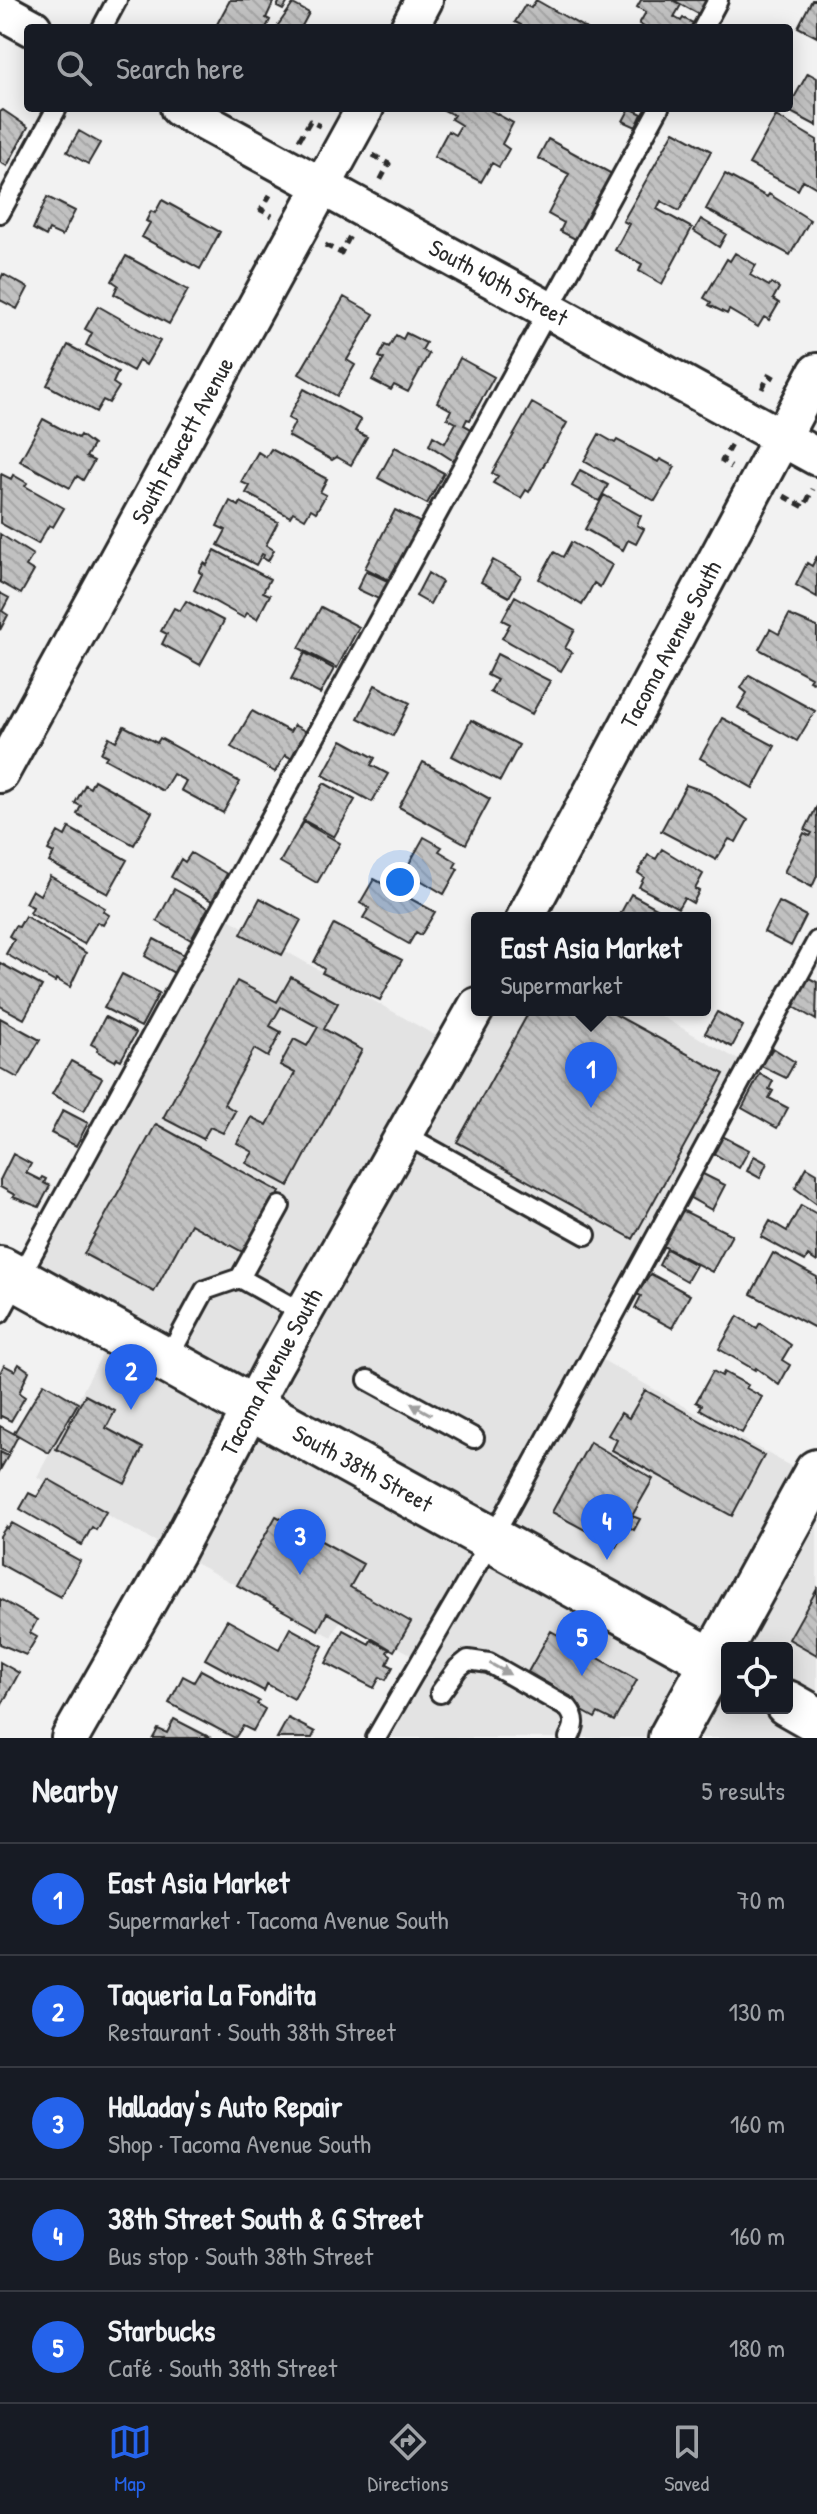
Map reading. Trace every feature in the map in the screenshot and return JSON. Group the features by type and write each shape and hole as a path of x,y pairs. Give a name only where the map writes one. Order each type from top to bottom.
{"main road":[{"name":"South 38th Street","path":"6,1287 167,1361 720,1665"},
{"path":"671,1738 720,1665 817,1472"},
{"path":"793,1706 817,1720"}],"street":[{"path":"411,24 424,0"},
{"path":"0,10 26,24"},
{"name":"South 40th Street","path":"186,112 781,438 816,471"},
{"name":"South Fawcett Avenue","path":"0,774 363,112"},
{"name":"Tacoma Avenue South","path":"528,912 817,372"},
{"name":"Tacoma Avenue South","path":"70,1738 176,1552 303,1313 471,1016"}],"lane":[{"path":"104,24 117,0"},
{"path":"705,24 718,0"},
{"path":"0,213 55,112"},
{"path":"6,1287 657,112"},
{"path":"376,1738 492,1539 817,941"},
{"path":"404,1134 586,1235"},
{"path":"167,1361 205,1290 240,1278 280,1206"},
{"path":"240,1278 303,1313"},
{"path":"368,1380 474,1438"},
{"path":"440,1693 458,1668 468,1660 489,1663 568,1708 575,1721 569,1738"}],"path":[{"path":"297,145 310,121 328,131"},
{"path":"372,155 389,164 376,188"},
{"path":"319,241 341,253 352,232"},
{"path":"780,493 804,507 816,471"}],"shaded area":[{"path":"218,913 454,1046 473,1016 661,1016 749,1066 592,1354 813,1479 817,1472 817,1738 376,1738 422,1660 342,1617 331,1637 37,1477 114,1332 18,1279"}],"building":[{"path":"230,0 266,0 273,3 266,18 270,20 268,24 217,24"},
{"path":"280,0 289,0 283,10 277,7"},
{"path":"536,0 578,24 515,22 525,5 531,8"},
{"path":"641,0 672,0 681,5 674,17 693,23 639,24 646,12 637,7"},
{"path":"673,0 711,0 702,16"},
{"path":"812,0 817,0 817,37 798,27"},
{"path":"293,4 309,13 303,24 279,24"},
{"path":"808,73 817,78 817,126 791,112 793,99"},
{"path":"3,110 28,127 7,166 0,162 0,112"},
{"path":"448,112 493,112 513,123 502,144 509,149 499,167 492,163 481,182 434,157 448,131 455,135 461,125 451,119 454,115"},
{"path":"628,112 642,114 636,127 623,121"},
{"path":"776,116 817,140 817,188 803,180 798,190 749,164"},
{"path":"79,131 100,143 88,164 67,152"},
{"path":"674,131 711,151 679,211 661,201 657,209 692,228 662,284 639,271 642,264 615,250 629,224 623,221"},
{"path":"548,139 612,174 604,189 607,190 577,240 560,231 564,223 548,214 569,174 538,158"},
{"path":"725,174 767,197 769,194 810,220 790,255 706,209"},
{"path":"47,197 75,211 62,236 49,230 46,236 33,229"},
{"path":"162,200 220,232 200,269 142,237 150,223 146,221 151,211 155,213"},
{"path":"701,219 726,234 719,247 694,231"},
{"path":"735,253 756,265 750,275 779,288 773,299 779,303 769,320 764,317 758,327 729,310 727,314 709,305 711,302 704,298 727,259 730,261"},
{"path":"126,256 188,290 169,324 114,294 118,285 112,281"},
{"path":"3,274 28,288 17,309 0,300"},
{"path":"344,297 374,314 347,360 355,365 337,396 299,374"},
{"path":"98,306 160,341 146,365 139,360 133,371 86,345 92,333 85,329"},
{"path":"406,333 426,343 422,350 429,354 408,392 394,385 391,390 372,380 384,359 379,357 385,345 389,347 396,335 403,339"},
{"path":"68,345 118,372 113,383 119,387 109,403 103,400 96,412 47,385"},
{"path":"460,358 494,377 470,420 467,419 464,425 475,431 457,463 429,445 433,436 445,443 456,423 447,418 451,410 437,402"},
{"path":"304,389 361,420 355,431 367,437 351,465 337,457 332,460 288,436 295,422 288,418"},
{"path":"532,403 567,423 529,492 526,490 521,498 493,483 498,476 492,473"},
{"path":"43,419 78,438 80,435 93,445 86,457 94,461 83,480 77,476 70,488 20,461"},
{"path":"599,434 675,467 655,501 584,461"},
{"path":"395,447 444,473 427,504 378,478"},
{"path":"271,449 327,479 320,492 326,495 316,512 311,509 305,519 293,512 290,517 246,493 250,486 241,482 258,452 266,457"},
{"path":"580,470 608,485 599,501 572,486"},
{"path":"1,474 11,479 13,475 27,483 25,486 64,508 38,544 0,523"},
{"path":"604,495 641,516 637,525 644,529 636,544 628,540 623,550 585,529"},
{"path":"230,501 239,506 241,502 278,522 266,545 274,550 268,561 262,554 256,565 218,545 226,530 217,526"},
{"path":"395,510 425,525 395,583 365,568"},
{"path":"0,534 33,555 26,566 34,571 21,594 0,582"},
{"path":"571,542 612,565 600,587 594,583 582,605 539,579 554,552 563,557"},
{"path":"215,550 270,579 263,592 270,595 257,619 247,613 244,618 194,590 202,574 199,572"},
{"path":"817,556 817,597 796,585 807,563 812,566"},
{"path":"493,560 521,576 509,597 481,582"},
{"path":"366,571 394,584 385,602 357,589"},
{"path":"428,573 442,582 430,604 416,596"},
{"path":"0,593 9,598 2,611 8,615 0,630"},
{"path":"515,596 575,630 565,648 572,652 561,671 502,638 510,624 502,620"},
{"path":"186,601 224,621 200,665 162,644 167,634 161,631 174,608 180,611"},
{"path":"321,607 359,627 337,668 299,648"},
{"path":"789,615 817,627 817,684 809,680 811,677 759,649 770,629 779,634"},
{"path":"305,653 334,669 320,694 291,679"},
{"path":"497,654 550,681 532,714 490,692 497,680 487,675"},
{"path":"749,675 815,711 797,741 738,708 747,693 741,688"},
{"path":"375,685 410,703 393,736 358,718"},
{"path":"252,711 290,732 294,725 312,735 297,761 285,755 275,772 231,747"},
{"path":"722,718 775,746 753,788 700,758"},
{"path":"471,720 519,745 500,781 452,756"},
{"path":"124,726 157,743 160,738 240,782 223,813 181,790 186,781 173,774 163,791 105,759 107,756 101,753 109,737 116,741"},
{"path":"342,740 375,758 371,765 388,774 372,802 323,775"},
{"path":"423,762 490,799 466,844 399,807"},
{"path":"94,780 152,812 134,845 77,814 81,806 75,803 85,785 90,788"},
{"path":"324,783 355,800 334,837 303,820"},
{"path":"686,785 709,793 748,820 736,842 729,839 716,860 661,831"},
{"path":"817,806 817,876 812,887 784,872 804,833 810,836 812,833 805,830"},
{"path":"303,822 340,843 317,883 280,862"},
{"path":"69,828 127,860 108,894 49,862 54,853 48,850 58,832 65,836"},
{"path":"424,837 442,847 439,851 457,862 454,867 458,869 444,894 405,871"},
{"path":"662,849 703,874 695,889 699,891 693,903 684,898 678,908 639,887 644,877 638,873 648,855 656,859"},
{"path":"191,853 227,874 212,901 171,877 181,859 185,862"},
{"path":"50,876 105,908 103,911 109,915 103,925 97,922 84,944 30,913 33,907 25,903 32,890 40,895"},
{"path":"374,879 435,912 421,935 416,932 409,944 363,918 369,908 360,903"},
{"path":"174,889 208,908 191,940 157,921"},
{"path":"631,894 664,912 621,912"},
{"path":"260,898 301,920 282,955 241,934"},
{"path":"779,902 806,916 791,946 764,932"},
{"path":"25,916 86,953 70,987 56,979 55,982 6,954 14,940 9,936"},
{"path":"334,924 402,960 380,1000 322,973 324,969 314,962"},
{"path":"154,939 186,956 176,974 145,956"},
{"path":"0,963 42,986 24,1019 0,1006"},
{"path":"122,974 159,993 141,1027 104,1008"},
{"path":"291,977 338,1003 324,1029 362,1050 289,1186 246,1163 253,1152 237,1143 251,1117 267,1125 295,1073 280,1065 294,1039 307,1046 318,1027 281,1007 270,1026 281,1032 268,1057 254,1049 224,1104 235,1111 223,1133 210,1127 203,1139 163,1118 237,981 277,1002"},
{"path":"807,977 817,982 816,1020 791,1005"},
{"path":"717,1012 743,1026 732,1047 705,1033"},
{"path":"527,1016 618,1016 724,1074 633,1239 457,1142"},
{"path":"105,1017 136,1033 121,1060 117,1058 115,1061 91,1044"},
{"path":"0,1018 40,1040 18,1078 0,1068"},
{"path":"773,1048 795,1062 786,1078 759,1065 766,1051 770,1053"},
{"path":"71,1061 102,1078 84,1111 52,1094"},
{"path":"760,1074 773,1081 769,1098 788,1108 777,1128 742,1108"},
{"path":"63,1110 88,1123 76,1146 51,1133"},
{"path":"156,1124 280,1192 246,1254 191,1224 154,1292 84,1254"},
{"path":"722,1136 749,1150 739,1168 713,1153"},
{"path":"13,1154 31,1164 26,1173 40,1180 42,1177 46,1179 44,1183 50,1186 39,1207 13,1197 15,1195 0,1187 0,1180"},
{"path":"754,1156 767,1163 760,1178 747,1171"},
{"path":"807,1167 817,1173 817,1204 795,1188"},
{"path":"699,1172 725,1185 712,1210 687,1196"},
{"path":"801,1205 817,1214 817,1262 808,1256 805,1261 761,1237 770,1221 787,1231"},
{"path":"682,1210 732,1235 712,1272 663,1246"},
{"path":"667,1249 696,1265 687,1281 659,1265"},
{"path":"773,1253 817,1277 817,1329 751,1294"},
{"path":"651,1274 690,1295 672,1328 635,1308 641,1296 637,1294"},
{"path":"738,1316 757,1328 760,1323 791,1345 782,1360 790,1365 779,1385 756,1368 719,1349"},
{"path":"19,1364 29,1371 19,1393 25,1397 11,1421 1,1416 0,1419 0,1373 4,1365 15,1371"},
{"path":"713,1371 722,1376 724,1372 762,1397 742,1433 700,1409 702,1405 696,1402"},
{"path":"44,1383 78,1403 49,1453 14,1433"},
{"path":"645,1390 764,1456 732,1516 612,1450 617,1440 608,1435 621,1413 629,1418"},
{"path":"85,1395 115,1411 106,1428 143,1448 125,1484 56,1449"},
{"path":"0,1426 18,1436 9,1453 0,1449"},
{"path":"590,1442 653,1479 632,1516 640,1519 634,1530 628,1526 616,1547 552,1512"},
{"path":"0,1452 8,1456 0,1470"},
{"path":"48,1479 106,1512 96,1530 92,1527 82,1545 20,1509 29,1493 37,1497"},
{"path":"276,1516 363,1564 350,1587 411,1622 394,1651 327,1613 318,1630 237,1585"},
{"path":"12,1523 80,1561 60,1597 0,1564 0,1536"},
{"path":"817,1589 817,1655 789,1639"},
{"path":"0,1599 37,1620 30,1633 37,1637 26,1655 0,1644"},
{"path":"227,1620 279,1649 290,1628 323,1646 294,1699 267,1684 264,1691 205,1659"},
{"path":"343,1630 369,1644 371,1640 389,1649 387,1652 391,1655 387,1664 393,1667 386,1680 380,1677 374,1688 326,1663"},
{"path":"551,1631 637,1680 614,1721 598,1713 595,1718 572,1705 575,1699 528,1672"},
{"path":"0,1662 19,1673 0,1708"},
{"path":"201,1670 259,1701 257,1704 265,1709 253,1731 243,1726 235,1738 169,1703 183,1676 194,1682"},
{"path":"288,1718 315,1732 312,1738 277,1738"},
{"path":"174,1719 211,1738 153,1738 158,1729 167,1733"}],"place":[{"name":"East Asia Market","path":"591,1108"},
{"name":"Taqueria La Fondita","path":"131,1410"},
{"name":"38th Street South & G Street","path":"607,1560"},
{"name":"Halladay's Auto Repair","path":"300,1575"},
{"name":"Starbucks","path":"582,1676"}]}
